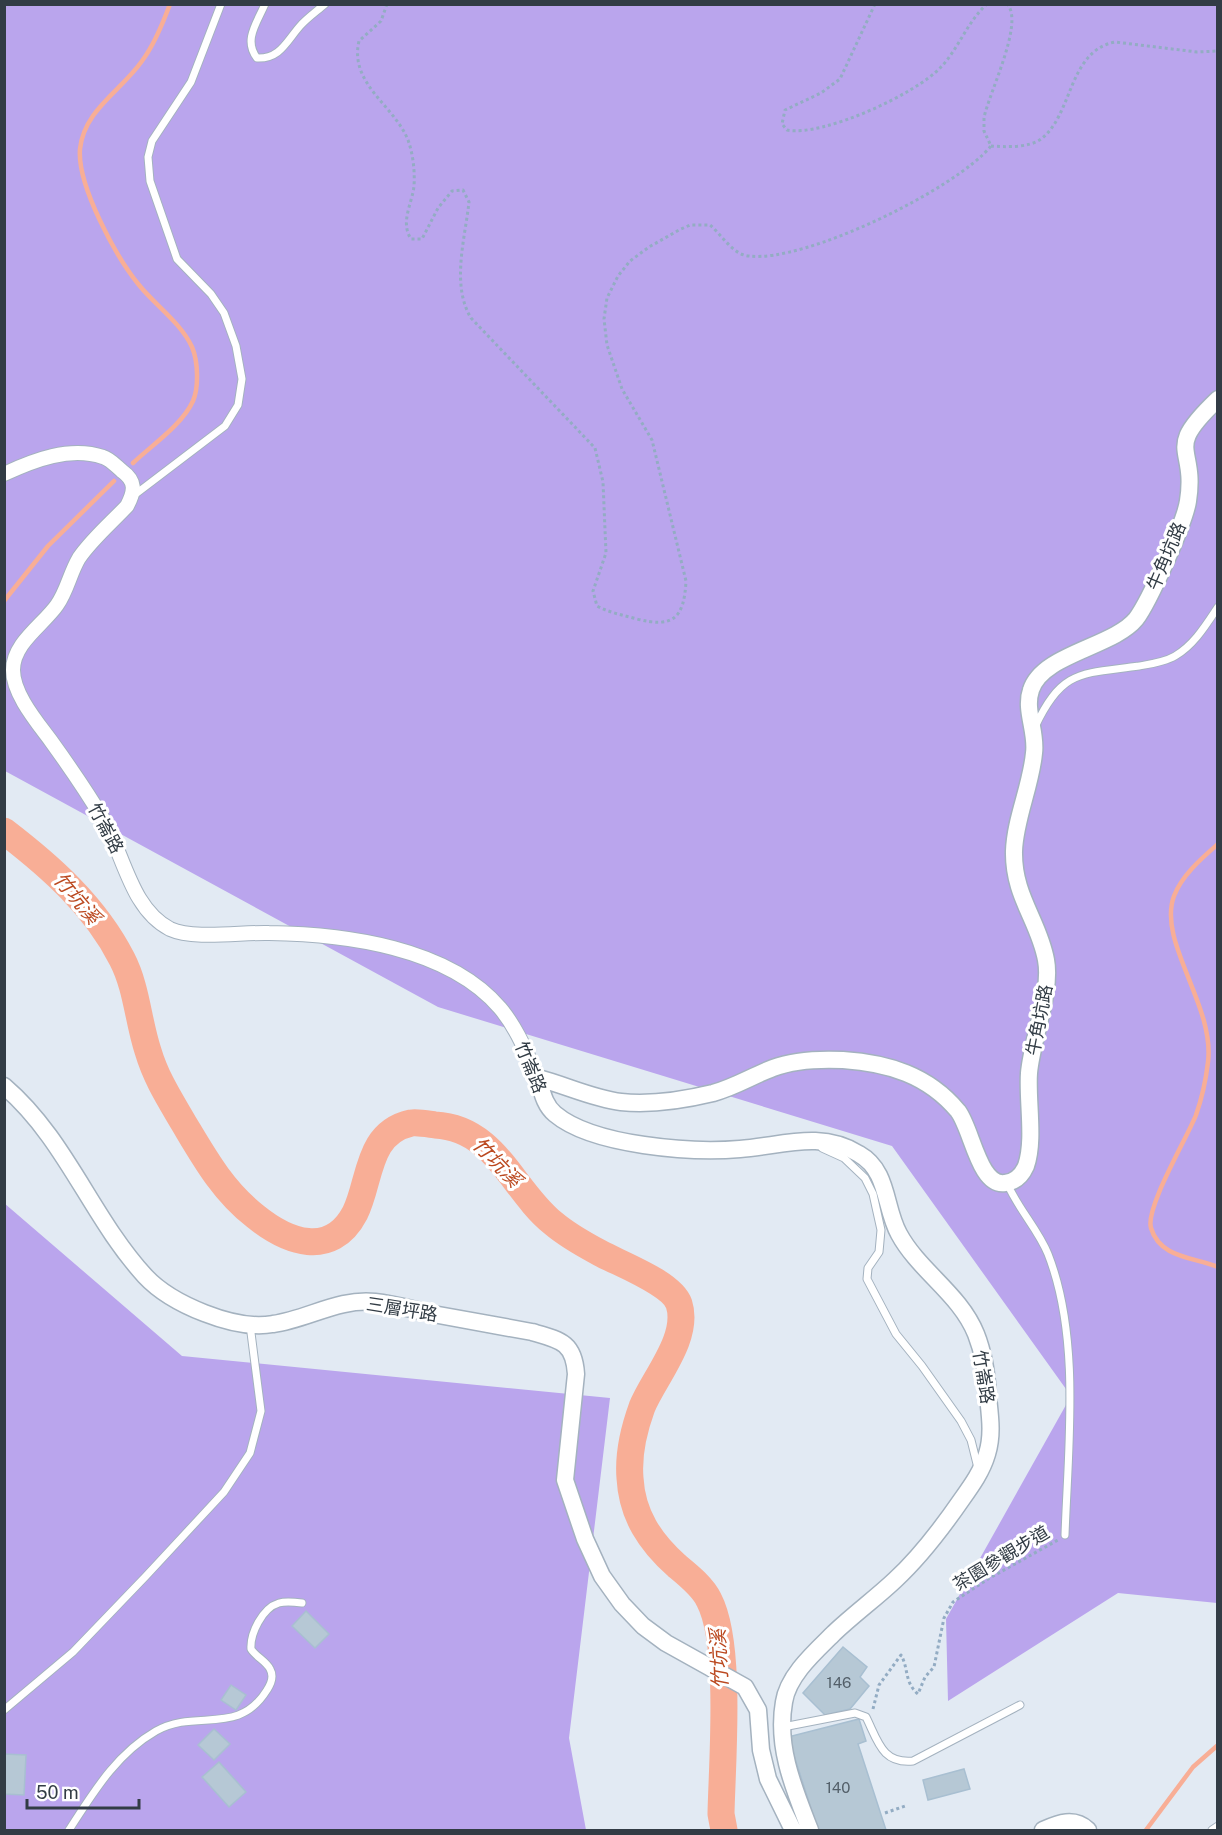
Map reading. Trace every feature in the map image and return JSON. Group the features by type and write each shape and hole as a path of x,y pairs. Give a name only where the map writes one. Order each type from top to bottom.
{"street":[{"name":"牛角坑路","path":"1007,1183 1018,1178 1025,1168 1029,1148 1029,1072 1036,1029 1047,987 1047,964 1041,940 1023,904 1016,879 1014,850 1034,752 1034,730 1028,703 1031,686 1044,671 1133,623 1144,607 1188,501 1183,446 1187,433 1218,399"},
{"path":"4,474 32,460 83,453 105,457 129,477 134,485 133,496"},
{"name":"竹崙路","path":"133,496 127,506 79,559 57,605 26,639 16,657 13,670 24,701 103,819 141,903 152,917 172,930 187,933 270,933 353,940 392,947 447,967 482,988 501,1008 513,1026 538,1078 544,1100 555,1113 577,1126 606,1136 645,1145 698,1150 740,1149 810,1139 833,1143 860,1154 876,1169 896,1230 907,1248 968,1316 986,1369 991,1434 979,1474 913,1563 816,1651 795,1677 784,1698 781,1728 783,1750 793,1786 810,1830"},
{"path":"538,1078 618,1102 644,1103 712,1093 744,1083 772,1068 799,1061 839,1060 884,1064 909,1073 939,1093 959,1112 969,1130 986,1177 996,1183 1007,1183"},
{"name":"三層坪路","path":"4,1086 40,1120 109,1228 146,1276 169,1296 225,1320 249,1325 273,1324 340,1304 375,1302 532,1332 553,1338 569,1347 575,1357 576,1374 566,1465 570,1498 602,1576 622,1604 643,1626 672,1646 746,1687 758,1710 763,1763 793,1830"},
{"path":"1043,1830 1068,1822 1080,1824 1088,1830"}],"lane":[{"path":"133,496 225,426 238,405 242,379 236,346 224,313 211,294 177,259 150,181 148,157 152,141 191,81 221,4"},
{"path":"266,4 249,38 251,50 257,58 268,58 280,53 301,25 325,4"},
{"path":"1034,730 1046,703 1059,687 1081,675 1153,664 1173,658 1188,647 1218,607"},
{"path":"801,1140 844,1158 865,1178 873,1194 881,1230 879,1252 868,1268 867,1279 896,1334 922,1365 961,1421 971,1440 979,1474"},
{"path":"1007,1183 1015,1203 1047,1253 1057,1284 1066,1340 1070,1399 1065,1535"},
{"path":"4,1710 73,1652 146,1576 224,1492 250,1453 261,1411 249,1325"},
{"path":"69,1830 110,1768 156,1731 177,1722 235,1717 248,1713 258,1705 272,1678 271,1670 251,1649 256,1628 267,1610 276,1604 302,1603"},
{"path":"781,1728 855,1713 866,1717 887,1756 899,1762 913,1761 1020,1706"},
{"path":"1212,1830 1218,1826"}],"path":[{"path":"387,4 381,21 360,41 358,62 372,92 402,127 413,155 414,186 406,223 407,233 411,239 422,239 438,208 452,191 463,190 467,195 469,202 460,284 463,304 471,318 596,448 603,482 606,553 593,591 593,598 597,606 607,612 656,623 673,620 680,612 686,598 686,581 652,440 622,388 607,345 604,319 607,297 618,276 649,247 690,225 710,225 738,252 747,256 761,256 803,248 840,236 898,211 970,165 991,146 1024,145 1041,140 1051,129 1085,62 1102,45 1123,43 1197,52 1218,51"},
{"path":"875,4 840,79 821,93 785,110 782,124 787,130 811,131 834,124 912,90 940,69 976,14 987,4"},
{"path":"991,146 984,130 984,118 1007,44 1012,17 1007,4"},
{"name":"茶園參觀步道","path":"866,1717 877,1700 879,1685 901,1655 906,1666 908,1685 918,1694 934,1667 944,1618 953,1602 1065,1535"},
{"path":"885,1813 905,1806"}],"shaded area":[{"path":"4,5 1217,5 1217,1603 1118,1593 948,1701 946,1619 1071,1396 892,1146 438,1007 5,771"},
{"path":"4,1203 182,1356 610,1398 569,1738 586,1830 5,1830"}],"building":[{"path":"306,1611 329,1634 315,1648 292,1626"},
{"path":"843,1647 867,1667 860,1677 869,1686 850,1709 825,1715 803,1693"},
{"path":"231,1685 246,1695 236,1710 221,1700"},
{"path":"859,1719 866,1741 858,1744 886,1830 818,1830 788,1737"},
{"path":"214,1729 230,1744 214,1760 198,1745"},
{"path":"4,1754 26,1755 24,1795 4,1794"},
{"path":"219,1762 246,1792 229,1807 202,1777"},
{"path":"964,1769 970,1789 928,1800 923,1780"}],"waterway":[{"path":"133,463 174,426 188,410 196,389 196,359 187,338 175,322 139,285 109,239 85,182 80,149 88,123 146,55 158,34 170,4"},
{"path":"4,601 48,546 114,481"},
{"name":"竹坑溪","path":"4,831 55,873 85,905 111,940 127,970 148,1051 168,1096 223,1184 255,1216 294,1239 308,1242 334,1237 355,1213 378,1147 396,1128 411,1123 420,1123 456,1129 473,1137 488,1149 539,1209 558,1227 588,1247 656,1282 674,1296 679,1304 681,1317 679,1330 669,1358 639,1415 631,1451 631,1491 644,1527 667,1557 703,1590 716,1620 723,1673 724,1735 721,1814 724,1830"},
{"path":"1218,844 1187,874 1174,896 1171,914 1173,933 1203,1018 1208,1040 1208,1062 1204,1088 1196,1115 1160,1190 1151,1218 1151,1228 1155,1238 1170,1251 1218,1267"},
{"path":"1146,1830 1193,1767 1218,1745"}]}
